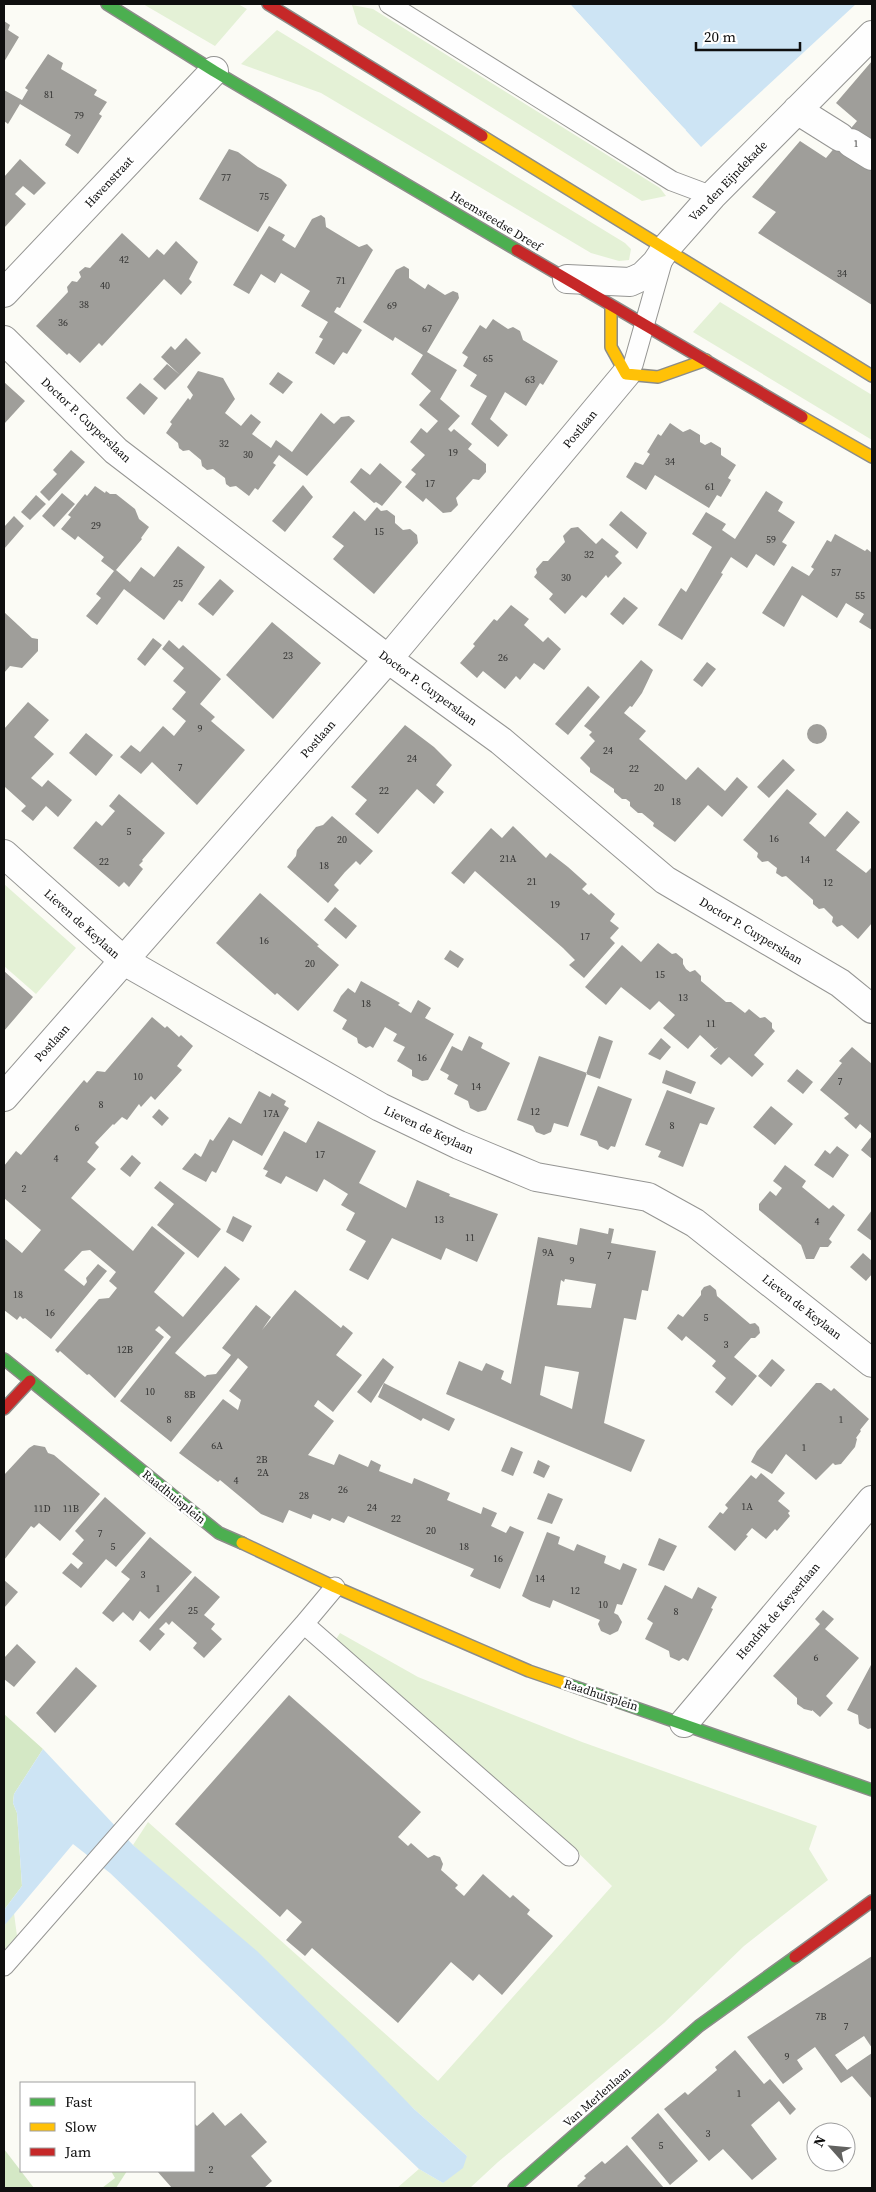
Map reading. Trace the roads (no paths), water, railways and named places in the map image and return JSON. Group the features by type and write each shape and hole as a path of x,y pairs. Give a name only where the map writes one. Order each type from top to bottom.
{"main road":[{"name":"Heemsteedse Dreef","path":"107,4 214,71 611,306 872,457"},
{"path":"282,7 872,376"},
{"path":"611,306 611,347 629,369 658,377 706,360"},
{"name":"Raadhuisplein","path":"4,1359 220,1533 334,1587 529,1671 684,1723 872,1790"},
{"path":"4,1409 30,1381"},
{"name":"Van Merlenlaan","path":"514,2188 699,2026 872,1901"}],"street":[{"name":"Van den Eijndekade","path":"567,279 630,282 644,276 712,196 872,36"},
{"name":"Havenstraat","path":"4,293 214,71"},
{"path":"797,110 854,145"},
{"name":"Doctor P. Cuyperslaan","path":"4,340 116,450 388,659 500,741 665,880 840,983 872,1009"},
{"name":"Postlaan","path":"4,1097 388,659 629,369"},
{"name":"Lieven de Keylaan","path":"4,854 124,961 380,1107 459,1145 536,1177 648,1197 695,1223 872,1363"},
{"name":"Hendrik de Keyserlaan","path":"684,1723 872,1500"}],"lane":[{"path":"390,4 672,181 712,196"},
{"path":"629,369 666,248"},
{"path":"4,1966 138,1815 334,1587"},
{"path":"304,1624 569,1856"}],"water":[{"path":"570,4 856,4 701,147"},
{"path":"43,1749 133,1845 257,1951 414,2109 467,2156 463,2168 443,2183 419,2169 110,1873 73,1844 4,1926 4,1910 22,1886 17,1813 13,1803 14,1794"}]}
